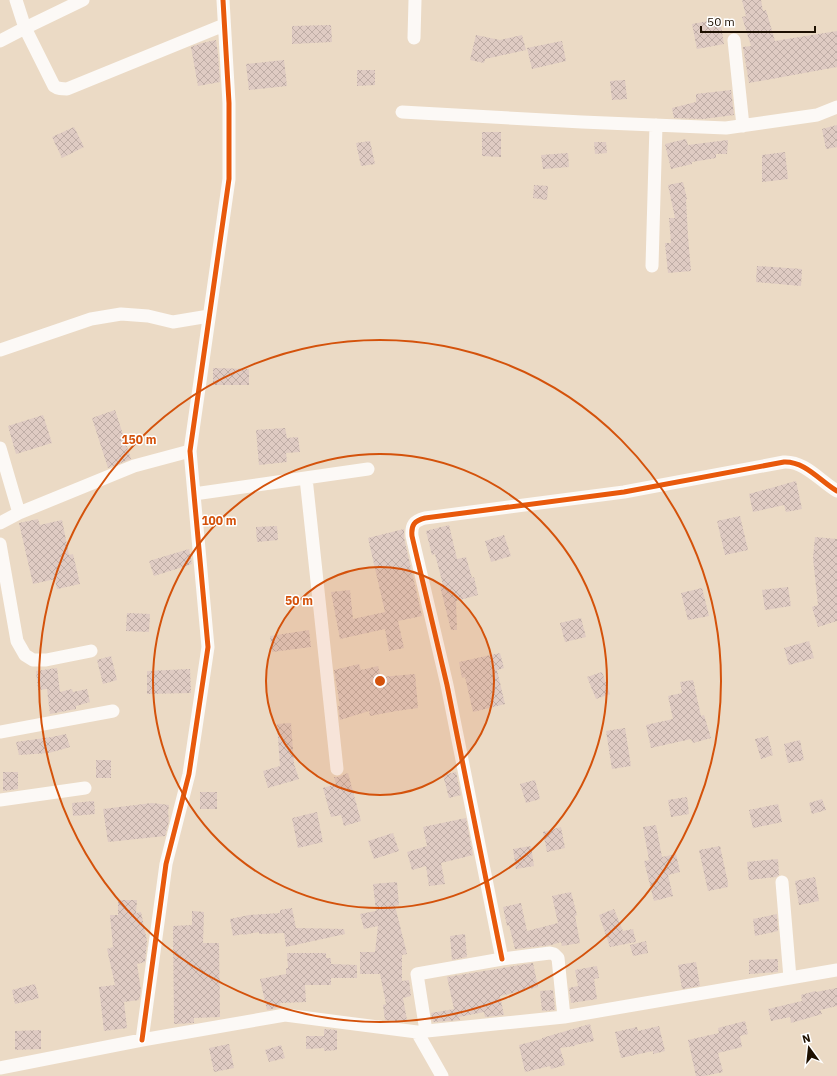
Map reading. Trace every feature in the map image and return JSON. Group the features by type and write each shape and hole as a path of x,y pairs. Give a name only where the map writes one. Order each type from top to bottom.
{"street":[{"path":"16,0 25,28 54,86 62,89 67,89 224,25"},
{"path":"0,41 83,0"},
{"path":"142,1040 166,864 190,774 208,647 190,451 229,179 230,102 222,0"},
{"path":"414,38 415,0"},
{"path":"734,40 743,126"},
{"path":"402,112 726,128 817,115 837,107"},
{"path":"652,266 656,125"},
{"path":"0,350 91,319 121,314 148,316 173,322 209,316"},
{"path":"0,448 19,513"},
{"path":"0,523 19,513 134,466 190,451"},
{"path":"502,959 447,685 412,536 412,524 425,518 624,492 784,462 794,462 837,491"},
{"path":"194,494 368,469"},
{"path":"306,478 337,769"},
{"path":"0,544 17,641 25,655 33,660 46,660 91,651"},
{"path":"0,732 114,711"},
{"path":"0,800 85,788"},
{"path":"782,882 790,978"},
{"path":"442,1076 422,1031 417,974 502,959 550,953 556,955 558,958 564,1017"},
{"path":"0,1068 142,1040 285,1015 422,1031 564,1017 837,970"}],"building":[{"path":"742,0 761,0 763,11 766,10 775,41 837,31 837,67 749,83 743,47 751,46 742,17 746,16"},
{"path":"720,20 724,44 697,49 692,24"},
{"path":"331,25 332,42 292,44 292,26"},
{"path":"476,35 500,40 522,35 526,50 485,59 484,63 470,60"},
{"path":"216,40 220,82 198,86 191,47"},
{"path":"562,41 566,61 532,69 527,48"},
{"path":"284,60 287,86 249,90 246,64"},
{"path":"357,70 375,70 375,85 357,86"},
{"path":"625,80 627,99 612,100 610,81"},
{"path":"731,90 734,115 703,119 674,118 672,108 696,102 696,94"},
{"path":"837,125 837,147 826,149 822,129"},
{"path":"74,127 84,147 62,158 52,137"},
{"path":"482,132 501,132 501,157 482,156"},
{"path":"686,139 688,145 728,140 727,154 716,154 716,158 692,162 692,164 671,169 665,144"},
{"path":"370,141 375,164 361,166 356,143"},
{"path":"594,142 606,142 607,153 595,154"},
{"path":"785,152 788,179 762,182 762,155"},
{"path":"568,153 569,167 543,169 541,155"},
{"path":"683,182 687,199 691,271 668,273 665,243 671,243 669,218 675,218 668,185"},
{"path":"534,185 548,186 547,200 533,198"},
{"path":"757,266 802,269 801,286 756,282"},
{"path":"213,368 249,369 249,385 213,385"},
{"path":"115,410 131,459 108,468 92,418"},
{"path":"43,415 52,443 16,454 8,426"},
{"path":"285,428 287,438 298,437 300,452 286,453 287,462 259,465 256,430"},
{"path":"796,481 802,509 786,512 784,505 753,512 749,494"},
{"path":"740,516 748,550 725,555 717,521"},
{"path":"38,519 40,525 62,520 69,555 73,554 80,584 57,589 55,579 33,584 19,523"},
{"path":"449,525 457,559 466,557 472,578 474,577 478,595 456,601 457,630 451,630 440,586 443,585 435,554 432,555 426,531"},
{"path":"277,526 278,540 257,542 256,527"},
{"path":"404,529 404,538 422,616 398,621 404,648 389,651 385,629 340,639 331,592 350,590 353,619 385,612 368,538"},
{"path":"504,535 511,556 491,562 485,541"},
{"path":"815,537 837,539 837,621 818,627 812,607 818,605 813,558"},
{"path":"189,549 192,564 154,576 149,561"},
{"path":"788,587 791,606 765,610 762,590"},
{"path":"702,588 709,616 688,620 681,593"},
{"path":"127,613 150,614 149,632 126,631"},
{"path":"581,618 586,637 565,642 560,623"},
{"path":"309,630 311,647 272,652 270,636"},
{"path":"809,641 814,658 789,665 784,648"},
{"path":"500,653 504,668 497,670 505,704 473,712 465,677 462,678 459,662"},
{"path":"111,656 117,680 103,684 97,660"},
{"path":"359,664 361,670 378,666 381,677 415,674 418,708 370,716 369,711 340,720 338,706 340,706 334,670"},
{"path":"57,668 60,692 72,689 73,692 87,689 90,702 76,706 76,709 50,714 47,689 38,690 36,671"},
{"path":"190,669 191,693 147,694 147,671"},
{"path":"602,672 610,694 596,699 587,677"},
{"path":"693,680 701,716 704,715 711,738 693,743 691,739 651,748 646,725 673,719 668,696 682,693 680,682"},
{"path":"291,723 294,764 299,779 268,788 263,771 280,766 277,724"},
{"path":"625,728 631,766 612,769 606,731"},
{"path":"66,734 70,747 49,753 19,755 16,742"},
{"path":"768,736 773,755 761,759 755,739"},
{"path":"800,740 804,760 788,763 784,744"},
{"path":"96,760 111,760 111,778 96,778"},
{"path":"3,772 18,772 18,789 3,791"},
{"path":"456,772 461,795 449,798 443,775"},
{"path":"348,773 361,821 344,826 341,815 331,817 323,788 336,784 334,777"},
{"path":"535,780 540,799 526,803 520,784"},
{"path":"200,792 217,792 217,809 200,809"},
{"path":"687,797 689,814 671,817 668,800"},
{"path":"822,799 826,810 812,814 809,803"},
{"path":"94,801 95,814 73,816 72,803"},
{"path":"152,803 169,805 169,821 165,836 108,842 103,809"},
{"path":"778,804 782,822 753,828 749,810"},
{"path":"317,812 323,842 298,848 292,818"},
{"path":"466,818 473,855 441,863 445,884 429,886 426,866 412,870 407,852 427,846 423,827"},
{"path":"656,825 662,857 676,854 680,872 668,875 673,896 654,901 644,861 649,860 643,827"},
{"path":"561,827 565,848 547,852 543,832"},
{"path":"393,833 399,851 374,859 368,841"},
{"path":"531,846 534,866 516,869 513,849"},
{"path":"720,846 728,887 708,891 699,850"},
{"path":"778,859 779,875 776,877 749,880 747,862"},
{"path":"815,877 819,901 799,905 795,881"},
{"path":"397,882 399,905 395,906 407,954 402,955 402,981 409,980 411,996 403,998 407,1020 396,1021 385,1020 383,1005 386,1004 380,974 360,974 360,952 375,952 378,926 364,929 360,914 376,911 373,884"},
{"path":"571,892 577,915 575,916 580,943 562,946 561,942 551,945 515,949 509,925 507,926 503,907 521,903 527,931 558,923 552,896"},
{"path":"118,900 137,900 136,913 141,912 147,941 145,962 137,964 141,991 139,1000 124,1002 127,1028 104,1031 99,987 115,985 107,949 113,947 110,915 118,915"},
{"path":"292,908 296,928 344,929 345,934 286,947 284,933 259,934 259,932 233,936 230,919 249,915 280,913 280,910"},
{"path":"614,909 623,931 633,929 636,942 610,947 599,915"},
{"path":"192,911 204,912 203,943 219,943 220,1017 194,1018 194,1023 174,1024 173,926 192,925"},
{"path":"777,914 778,931 755,936 753,919"},
{"path":"465,934 467,957 452,960 450,936"},
{"path":"646,941 648,953 633,956 630,945"},
{"path":"287,953 326,953 326,958 331,958 331,964 357,965 357,978 331,978 331,985 305,985 306,1002 280,1003 281,1007 267,1010 260,979 286,974 286,968 288,968"},
{"path":"778,959 778,972 749,974 749,960"},
{"path":"696,962 700,986 682,989 678,965"},
{"path":"533,963 538,987 500,996 504,1015 485,1017 484,1012 459,1017 460,1020 433,1022 431,1013 454,1009 447,977"},
{"path":"597,966 599,978 594,979 597,999 571,1003 569,988 578,986 575,970"},
{"path":"35,984 39,998 15,1004 12,990"},
{"path":"837,988 837,1006 820,1010 822,1014 791,1023 790,1017 771,1021 768,1009 802,1001 801,995 815,991"},
{"path":"553,990 555,1010 542,1011 540,991"},
{"path":"745,1021 748,1034 740,1036 742,1047 718,1053 723,1072 696,1076 688,1040 719,1033 718,1028"},
{"path":"590,1024 594,1041 560,1048 565,1065 551,1069 550,1066 525,1072 519,1045"},
{"path":"659,1026 665,1051 653,1054 653,1051 621,1058 615,1032 637,1027 638,1031"},
{"path":"324,1029 337,1030 337,1050 324,1051 324,1048 306,1049 306,1036 324,1036"},
{"path":"41,1030 41,1049 15,1050 15,1031"},
{"path":"229,1044 234,1068 214,1072 209,1048"},
{"path":"281,1045 285,1058 269,1062 265,1050"}],"cycle path":[{"path":"142,1040 166,864 189,774 208,647 190,451 229,179 229,103 223,0"},
{"path":"502,959 447,685 412,536 414,524 425,518 624,492 784,462 806,468 837,491"}]}
